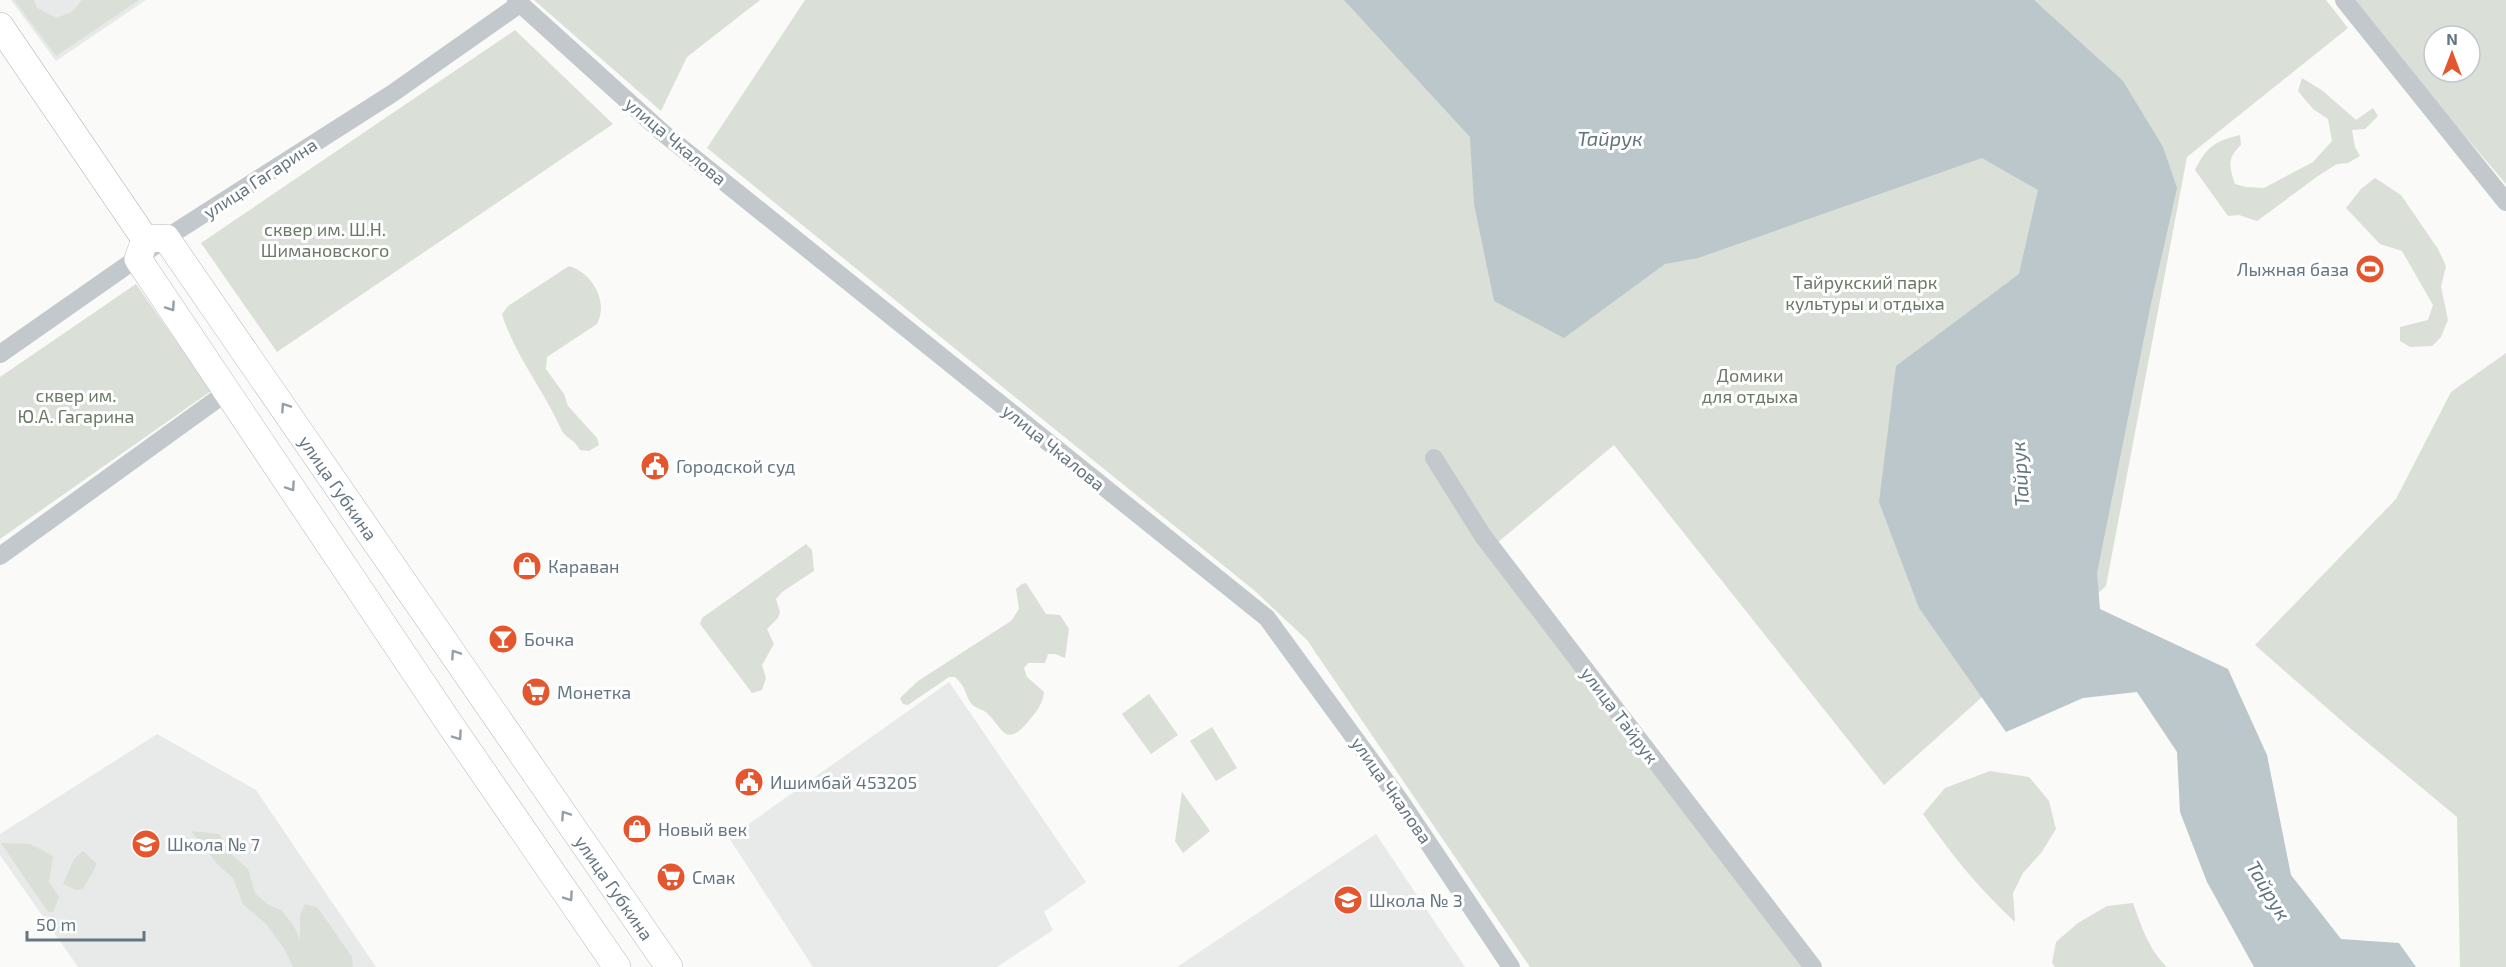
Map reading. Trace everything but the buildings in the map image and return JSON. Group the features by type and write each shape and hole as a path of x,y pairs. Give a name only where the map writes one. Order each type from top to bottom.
{"main road":[{"name":"улица Губкина","path":"0,26 150,245 669,967"},
{"name":"улица Губкина","path":"150,245 227,392 445,717 617,967"}],"street":[{"path":"2344,0 2506,202"},
{"name":"улица Гагарина","path":"0,354 150,245 393,93 519,2"},
{"name":"улица Чкалова","path":"519,2 662,132 1267,618 1399,798 1512,967"},
{"path":"0,556 227,392"},
{"name":"улица Тайрук","path":"1434,458 1483,536 1813,967"}],"shaded area":[{"path":"11,0 146,0 56,61"},
{"path":"949,682 1086,882 1044,912 1053,930 997,967 813,967 729,838"},
{"name":"Школа № 7","path":"157,734 256,790 376,967 78,967 0,855 0,834"},
{"name":"Школа № 3","path":"1376,834 1465,967 1177,967"}],"green space":[{"path":"14,0 34,0 37,8 57,18 73,11 82,0 139,0 56,56"},
{"path":"534,0 760,0 687,57 661,111"},
{"name":"Тайрукский парк культуры и отдыха","path":"805,0 2326,0 2348,28 2187,157 2106,586 1884,785 1614,445 1491,548 1803,967 1530,967 1307,640 1255,591 707,148"},
{"path":"2349,0 2506,0 2506,184"},
{"name":"сквер им. Ш.Н. Шимановского","path":"515,30 613,124 277,352 201,243"},
{"path":"2302,78 2323,91 2356,120 2373,108 2378,116 2365,129 2352,130 2355,147 2360,156 2348,163 2337,164 2257,221 2239,215 2228,216 2195,170 2212,146 2240,135 2241,145 2233,154 2230,163 2235,184 2264,188 2313,162 2332,141 2328,119 2313,109 2298,91"},
{"path":"2375,178 2401,195 2438,249 2446,266 2441,287 2448,320 2441,337 2432,346 2410,347 2400,341 2400,327 2428,320 2433,305 2402,251 2380,244 2346,208 2361,189"},
{"path":"569,266 591,281 599,297 600,315 597,324 547,357 546,369 564,394 568,406 597,438 599,445 589,451 580,450 562,431 514,344 502,314 508,306"},
{"name":"сквер им. Ю.А. Гагарина","path":"136,284 211,391 0,539 0,377"},
{"path":"2506,353 2506,967 2460,967 2457,817 2255,645 2396,499 2451,392"},
{"path":"806,544 812,550 814,571 782,592 776,599 780,612 778,618 767,629 774,644 762,665 766,678 762,690 752,693 700,624 702,618"},
{"path":"1026,583 1046,614 1060,615 1069,629 1065,658 1048,654 1045,663 1028,663 1024,668 1027,677 1044,692 1040,705 1026,724 1018,731 1007,734 990,716 972,704 963,686 955,677 949,677 908,705 903,704 900,698 918,681 1011,621 1019,609 1016,589"},
{"path":"1149,694 1178,735 1151,754 1122,714"},
{"path":"1212,727 1237,768 1216,781 1190,741"},
{"path":"1990,771 2029,777 2049,801 2056,829 2041,853 2023,873 2013,893 2015,922 1966,871 1923,814 1945,788"},
{"path":"1182,792 1210,831 1183,853 1175,841"},
{"path":"191,831 219,834 231,854 248,869 255,893 267,904 281,910 294,926 300,940 300,915 305,904 318,908 352,957 353,967 293,967 285,950 267,925 243,904 233,878 219,866"},
{"path":"1,843 30,844 53,856 49,882 59,897 53,912 48,912"},
{"path":"83,851 97,864 83,889 76,890 63,884 74,859"},
{"path":"2133,903 2150,945 2167,967 2055,967 2052,963 2056,942 2078,923 2107,906"}],"water":[{"name":"Тайрук","path":"1344,0 2034,0 2123,81 2163,147 2177,188 2150,308 2097,573 2100,609 2228,669 2267,755 2291,875 2341,939 2399,943 2416,967 2254,967 2207,882 2180,812 2177,752 2137,692 2083,698 2006,732 1919,608 1879,502 1896,366 2019,274 2038,190 1982,158 1698,258 1665,264 1564,338 1494,301 1474,204 1470,137"}],"place":[{"name":"Лыжная база","path":"2370,269"},
{"name":"Городской суд","path":"655,466"},
{"name":"Караван","path":"527,566"},
{"name":"Бочка","path":"503,639"},
{"name":"Монетка","path":"536,692"},
{"name":"Ишимбай 453205","path":"749,782"},
{"name":"Новый век","path":"637,829"},
{"name":"Школа № 7","path":"146,844"},
{"name":"Смак","path":"671,877"},
{"name":"Школа № 3","path":"1348,900"}],"park label":[{"name":"Домики для отдыха","path":"1750,385"}]}
